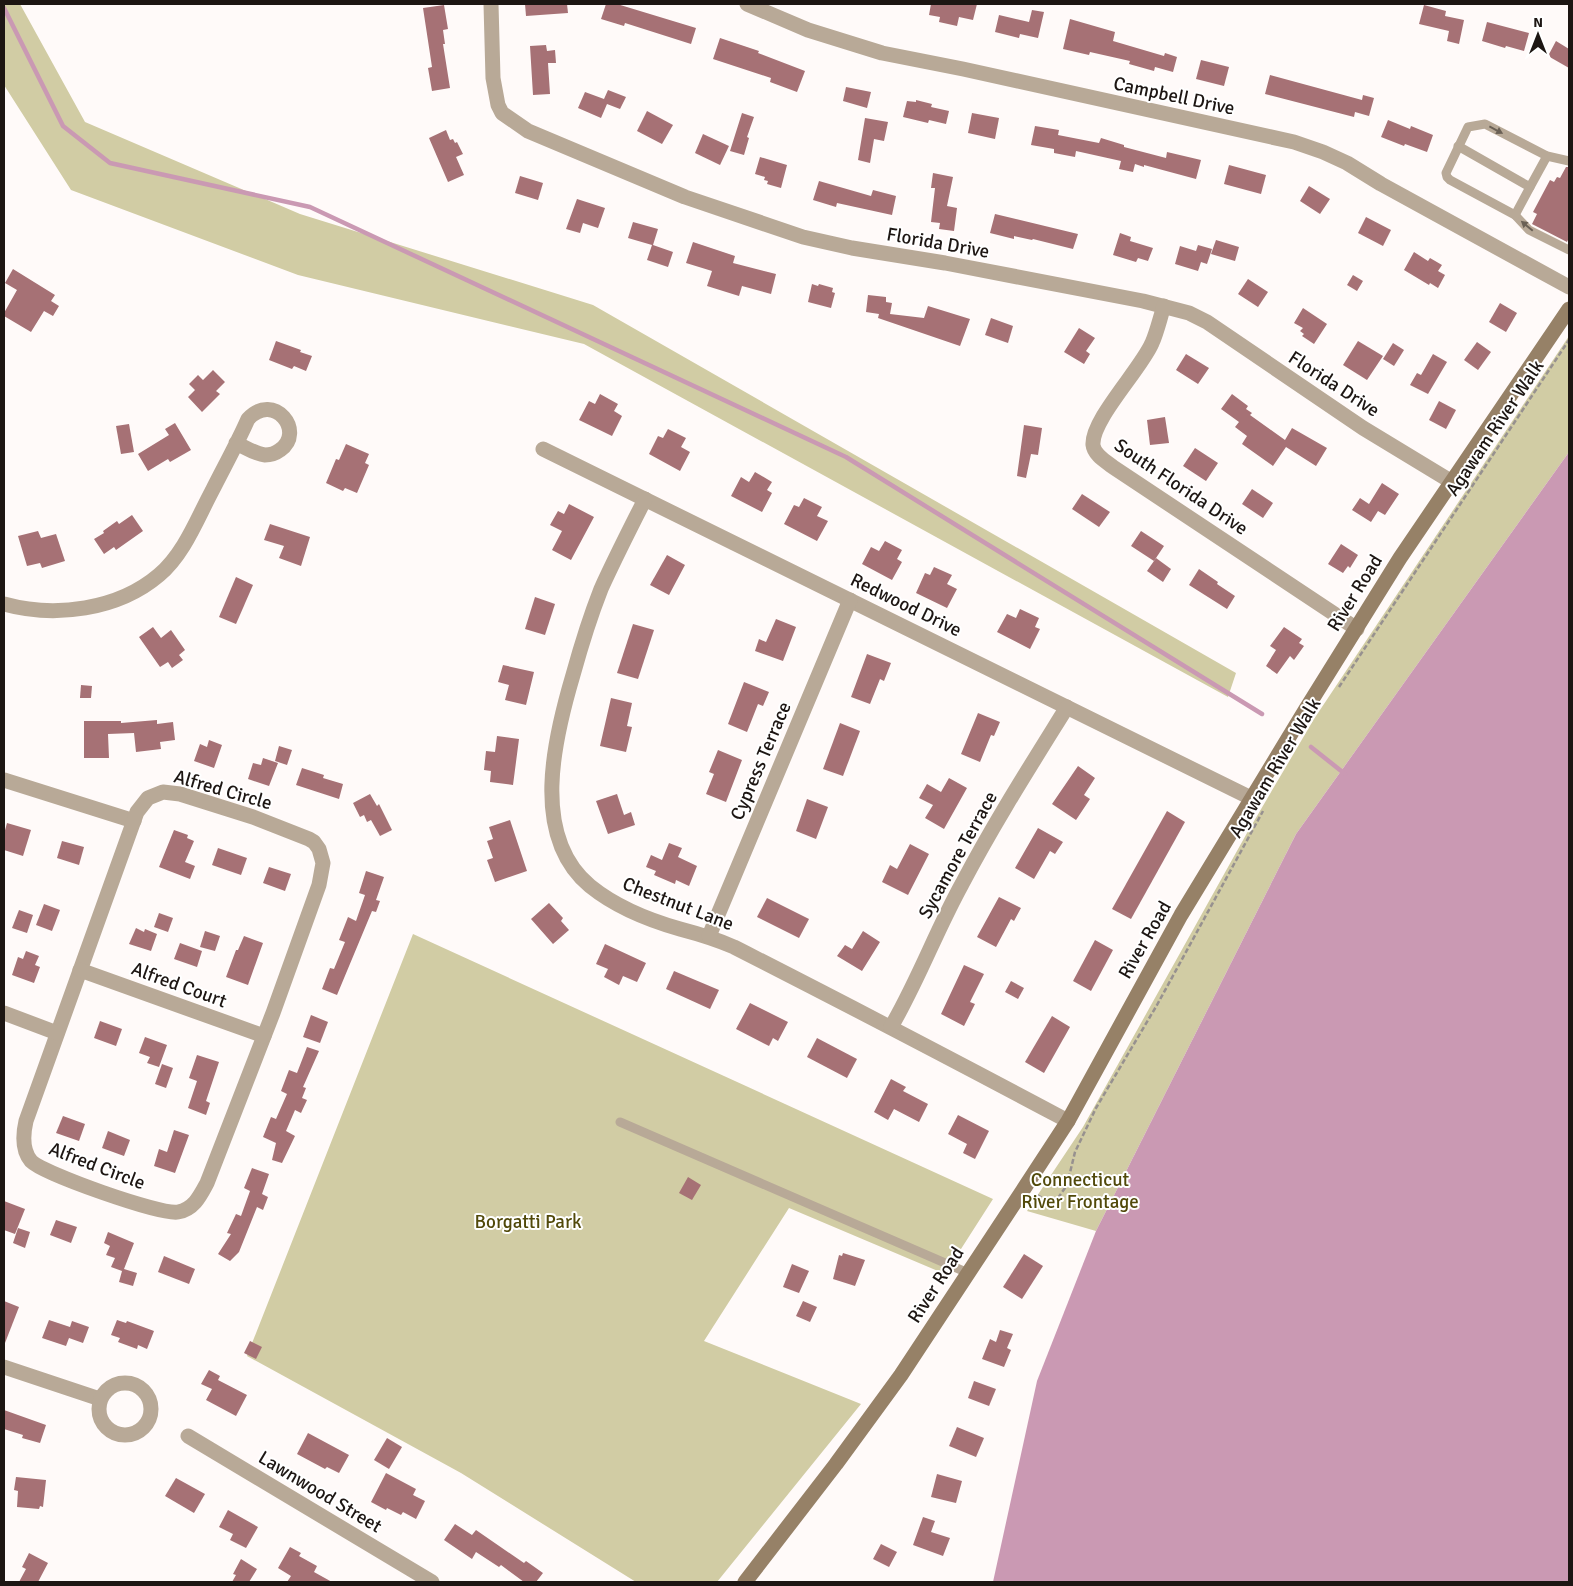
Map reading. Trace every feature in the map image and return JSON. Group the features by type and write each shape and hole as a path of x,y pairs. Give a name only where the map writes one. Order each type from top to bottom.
{"street":[{"name":"Florida Drive","path":"491,4 494,78 498,105 502,113 528,131 685,197 803,237 852,248 945,263 1164,306 1189,313 1207,322 1363,428 1452,482"},
{"name":"Campbell Drive","path":"747,4 808,30 882,53 1294,142 1347,163 1569,287"},
{"name":"South Florida Drive","path":"1164,306 1152,344 1104,413 1093,443 1094,449 1100,457 1114,467 1357,629"},
{"name":"River Road","path":"745,1582 901,1376 1025,1187 1068,1120 1181,915 1251,798 1400,558 1569,309"},
{"path":"4,604 36,610 71,610 112,600 145,585 160,574 182,546 236,443"},
{"name":"Redwood Drive","path":"543,449 1251,798"},
{"name":"Chestnut Lane","path":"645,499 601,590 578,655 557,741 552,782 553,808 562,847 577,872 588,884 633,912 662,924 720,940 1068,1120"},
{"name":"Cypress Terrace","path":"709,936 850,600"},
{"name":"Sycamore Terrace","path":"891,1027 910,996 944,917 961,884 1067,707"},
{"path":"4,780 134,820"},
{"name":"Alfred Circle","path":"159,793 173,793 244,814 296,833 314,842 320,849 323,863 319,885 264,1036 202,1194 192,1206 172,1212 150,1208 56,1175 38,1166 31,1160 24,1145 24,1129 80,970 134,820 141,806 148,798 159,793"},
{"name":"Alfred Court","path":"80,970 264,1036"},
{"path":"4,1013 57,1033"},
{"path":"4,1367 100,1399"},
{"name":"Lawnwood Street","path":"188,1436 432,1582"}],"lane":[{"path":"1569,161 1547,156 1485,124 1468,127 1446,173 1447,177 1515,215 1529,230 1569,250"},
{"path":"1458,146 1530,187"},
{"path":"1515,215 1547,156"},
{"path":"620,1122 968,1273"}],"path":[{"name":"Agawam River Walk","path":"1338,688 1569,340"},
{"name":"Agawam River Walk","path":"1025,1187 1046,1200 1058,1198 1067,1185 1075,1152 1096,1108 1157,1005 1265,809"}],"green space":[{"path":"4,4 20,4 85,122 300,214 593,305 1236,673 1228,697 584,344 298,275 71,190 4,85"},
{"name":"Connecticut River Frontage","path":"1569,336 1569,452 1296,834 1096,1231 1027,1211 1083,1127 1247,833 1314,719"},
{"name":"Borgatti Park","path":"413,934 993,1199 945,1274 789,1208 704,1341 861,1404 717,1582 636,1582 461,1473 247,1356"}],"shaded area":[{"path":"1569,452 1569,1582 993,1582 1037,1381 1096,1231 1296,834"}],"building":[{"path":"525,4 567,4 568,13 526,16"},
{"path":"606,4 617,4 696,28 691,44 625,23 624,26 601,19"},
{"path":"931,4 977,4 973,20 959,17 957,26 939,22 940,17 929,15"},
{"path":"444,5 448,29 443,30 445,44 443,44 450,88 432,91 428,68 432,67 423,8"},
{"path":"1424,5 1446,11 1445,16 1464,20 1459,44 1447,41 1449,31 1419,24"},
{"path":"1032,10 1044,12 1038,38 1020,34 1019,38 995,32 999,15 1029,22"},
{"path":"1070,19 1115,32 1113,41 1164,56 1165,53 1177,57 1173,72 1155,67 1154,71 1129,64 1130,61 1090,52 1089,55 1063,49"},
{"path":"1487,22 1529,33 1524,51 1482,41"},
{"path":"720,38 759,51 758,53 805,71 797,92 770,82 771,78 713,59"},
{"path":"1556,41 1569,49 1569,68 1548,56"},
{"path":"546,45 547,51 555,50 556,63 548,63 550,94 533,95 530,46"},
{"path":"1201,60 1229,67 1224,86 1196,79"},
{"path":"1270,75 1362,100 1363,95 1374,98 1369,116 1355,112 1354,117 1265,94"},
{"path":"846,87 871,92 867,108 843,101"},
{"path":"608,90 626,97 620,109 607,104 601,118 578,108 585,92 604,99"},
{"path":"916,100 932,104 931,107 949,111 946,124 929,120 928,123 903,117 907,101 916,102"},
{"path":"647,111 673,125 662,144 637,131"},
{"path":"742,113 754,117 747,137 749,138 744,155 730,151"},
{"path":"972,113 999,118 995,139 968,133"},
{"path":"865,118 888,122 884,141 874,139 870,163 858,160"},
{"path":"1388,120 1410,129 1411,126 1433,135 1427,152 1381,137"},
{"path":"1035,126 1059,130 1058,135 1099,143 1101,138 1124,145 1124,147 1166,158 1167,152 1201,160 1196,179 1144,165 1144,167 1135,164 1133,172 1119,169 1121,161 1076,151 1075,157 1054,153 1054,149 1031,145"},
{"path":"446,130 450,140 453,139 455,143 457,142 463,154 456,157 464,175 448,182 429,138"},
{"path":"703,134 729,146 720,165 695,153"},
{"path":"760,157 787,165 781,188 767,184 768,181 764,180 765,177 755,174"},
{"path":"1229,165 1266,175 1261,194 1224,184"},
{"path":"1566,167 1569,167 1569,238 1567,242 1532,224 1537,214 1533,212 1550,180 1554,182 1557,177 1560,178"},
{"path":"933,173 953,177 947,206 957,208 954,231 939,229 940,223 931,222 935,188 931,188"},
{"path":"520,176 543,183 538,200 515,193"},
{"path":"819,181 871,196 873,190 896,196 892,215 837,203 836,207 813,200"},
{"path":"1309,186 1330,199 1320,214 1300,201"},
{"path":"577,199 605,208 598,228 583,223 580,233 566,229"},
{"path":"995,214 1078,234 1073,249 1033,239 1014,236 1014,239 990,233"},
{"path":"1366,217 1391,230 1383,246 1358,233"},
{"path":"633,222 658,229 653,245 673,252 668,267 647,260 652,245 628,238"},
{"path":"1120,233 1131,237 1130,241 1153,248 1148,261 1138,258 1136,262 1113,255"},
{"path":"1216,240 1239,247 1235,261 1211,254"},
{"path":"693,242 735,256 733,263 776,274 771,294 742,286 739,296 707,286 712,271 686,263"},
{"path":"1198,245 1212,249 1207,264 1201,262 1198,271 1175,264 1180,246 1196,251"},
{"path":"1414,252 1428,261 1430,258 1442,265 1438,271 1445,275 1438,288 1430,283 1429,285 1404,270"},
{"path":"13,269 55,295 51,301 59,306 53,316 44,311 31,332 4,316 17,290 5,283"},
{"path":"1353,275 1363,281 1357,291 1347,285"},
{"path":"1248,279 1268,292 1258,307 1238,294"},
{"path":"812,284 833,288 832,292 835,293 831,308 808,302"},
{"path":"868,295 886,297 886,302 892,303 890,314 924,318 928,306 970,319 960,346 878,318 879,314 866,312"},
{"path":"1500,303 1517,313 1506,332 1489,322"},
{"path":"1303,308 1327,324 1314,344 1302,336 1304,334 1300,331 1303,328 1294,323"},
{"path":"991,318 1013,326 1008,343 985,335"},
{"path":"1079,328 1095,338 1086,351 1090,354 1084,364 1064,352"},
{"path":"276,341 312,356 306,371 294,366 292,369 269,360"},
{"path":"1358,341 1383,356 1367,380 1343,365"},
{"path":"1477,342 1491,352 1478,370 1464,360"},
{"path":"1393,343 1404,350 1394,366 1383,359"},
{"path":"1186,354 1209,368 1198,384 1176,370"},
{"path":"1433,354 1447,362 1428,394 1410,385 1417,373 1421,375"},
{"path":"213,370 225,382 216,391 220,394 202,412 188,397 195,390 189,384 198,375 203,380"},
{"path":"600,394 618,404 614,411 622,416 612,436 579,420 589,401 595,404"},
{"path":"1232,394 1248,406 1246,409 1252,413 1250,415 1285,440 1292,428 1327,448 1316,466 1286,447 1273,466 1242,444 1247,436 1235,427 1239,422 1221,409"},
{"path":"1439,401 1456,410 1446,429 1429,420"},
{"path":"1165,417 1169,443 1150,445 1147,420"},
{"path":"175,423 191,450 170,462 168,459 148,471 138,454 169,435 165,429"},
{"path":"129,424 134,452 121,454 116,426"},
{"path":"1024,425 1042,428 1038,455 1031,454 1026,478 1017,476"},
{"path":"668,429 686,438 681,447 690,452 680,471 649,454 658,436 663,438"},
{"path":"346,444 369,454 365,463 369,465 357,493 345,488 343,491 326,483 336,459 339,460"},
{"path":"1195,448 1218,463 1206,481 1183,466"},
{"path":"755,472 772,482 767,490 772,493 762,512 731,496 741,477 749,482"},
{"path":"1382,483 1399,494 1385,515 1378,511 1371,522 1352,510 1360,498 1369,504"},
{"path":"1252,489 1273,503 1263,518 1242,504"},
{"path":"1082,494 1110,512 1099,527 1072,509"},
{"path":"804,498 822,507 817,516 828,521 817,541 784,524 794,505 799,507"},
{"path":"569,504 594,517 571,560 552,550 562,531 550,525 558,511 564,514"},
{"path":"132,515 143,531 116,550 114,547 104,554 94,539 117,521 119,524"},
{"path":"270,524 310,537 301,566 279,558 284,546 264,540"},
{"path":"38,531 41,538 56,534 65,561 42,568 40,563 27,566 18,536"},
{"path":"1141,531 1164,546 1154,561 1131,546"},
{"path":"885,541 902,550 897,559 902,562 892,580 862,564 871,547 879,551"},
{"path":"1341,544 1358,555 1350,568 1348,566 1343,573 1328,564"},
{"path":"667,555 685,565 669,595 650,585"},
{"path":"1156,558 1171,569 1163,582 1147,571"},
{"path":"934,567 952,575 947,584 957,589 947,608 916,593 925,573 930,575"},
{"path":"1199,569 1235,596 1227,609 1189,585"},
{"path":"236,577 253,585 236,624 219,617"},
{"path":"535,597 555,604 545,635 525,629"},
{"path":"1020,609 1039,618 1035,627 1040,629 1030,649 997,632 1007,614 1016,618"},
{"path":"776,619 796,627 783,661 755,651 759,639 766,642"},
{"path":"633,624 654,630 638,679 617,673"},
{"path":"153,627 161,638 171,630 185,650 179,655 183,660 172,668 168,662 160,667 139,637"},
{"path":"1284,627 1302,639 1299,643 1304,646 1294,660 1290,656 1277,674 1266,666 1276,650 1270,646"},
{"path":"867,654 891,663 884,681 880,679 870,704 851,697"},
{"path":"503,665 534,672 526,705 505,700 509,685 498,682"},
{"path":"744,682 769,692 763,706 758,704 747,732 728,724"},
{"path":"81,685 92,686 91,698 80,698"},
{"path":"611,698 632,703 627,726 632,727 626,752 600,746"},
{"path":"978,713 1000,722 994,736 991,735 980,762 961,754"},
{"path":"157,720 157,724 173,722 175,740 160,742 161,749 136,752 134,733 108,734 109,758 84,758 84,721 121,721 121,723"},
{"path":"840,723 860,731 843,776 823,769"},
{"path":"497,736 519,739 513,785 490,782 491,771 484,770 486,751 495,752"},
{"path":"209,740 222,745 214,768 194,761 200,744 207,747"},
{"path":"279,746 292,750 287,765 275,761"},
{"path":"718,750 742,760 726,802 706,794 714,774 709,772"},
{"path":"263,758 278,763 269,786 248,779 253,763 261,765"},
{"path":"1078,766 1095,778 1084,795 1090,799 1076,820 1052,804"},
{"path":"302,768 324,775 323,778 343,784 339,799 296,785"},
{"path":"949,778 967,788 944,829 925,818 933,805 919,798 927,784 941,792"},
{"path":"370,794 377,806 379,804 392,830 380,836 371,820 367,822 364,815 360,817 353,803"},
{"path":"617,794 624,815 631,812 635,825 608,834 596,801"},
{"path":"807,799 828,807 816,839 796,831"},
{"path":"1167,811 1185,822 1131,919 1112,909"},
{"path":"510,820 527,871 495,882 487,860 493,858 487,841 493,839 489,827"},
{"path":"7,823 31,830 23,856 4,850 4,834"},
{"path":"1038,828 1063,842 1055,854 1050,851 1034,879 1015,868"},
{"path":"174,830 188,835 187,838 194,841 185,862 195,866 190,879 159,867"},
{"path":"62,841 84,847 79,865 57,858"},
{"path":"669,843 682,848 678,857 697,866 689,886 676,880 675,884 654,875 656,871 646,867 651,855 662,860"},
{"path":"910,844 929,854 908,895 882,882 890,865 897,869"},
{"path":"218,848 247,858 241,875 212,865"},
{"path":"269,867 291,874 285,891 263,883"},
{"path":"366,871 384,877 376,900 380,901 376,912 372,911 337,995 322,989 330,968 334,969 345,942 339,940 348,917 356,921 365,895 359,893"},
{"path":"999,897 1021,908 1014,921 1011,919 996,947 977,937"},
{"path":"767,898 809,919 799,938 757,917"},
{"path":"549,903 563,918 561,921 569,930 553,944 531,919"},
{"path":"44,904 60,910 52,931 36,925"},
{"path":"19,910 33,915 27,933 12,928"},
{"path":"159,913 173,918 168,932 154,927"},
{"path":"136,928 144,932 145,929 157,934 151,951 129,944"},
{"path":"205,931 220,936 215,951 200,947"},
{"path":"863,931 880,942 862,971 837,956 845,945 852,949"},
{"path":"244,936 263,943 248,985 226,977 236,950 238,950"},
{"path":"1095,940 1113,950 1091,991 1073,981"},
{"path":"180,943 202,951 197,967 174,959"},
{"path":"605,944 646,963 637,982 623,976 619,985 604,977 608,969 596,964"},
{"path":"26,951 39,956 35,965 40,967 34,983 12,975 18,957 23,959"},
{"path":"964,965 984,974 970,1002 975,1004 964,1026 941,1014"},
{"path":"674,971 719,990 710,1009 666,989"},
{"path":"1011,981 1024,988 1018,999 1005,992"},
{"path":"750,1003 788,1022 778,1041 773,1038 769,1046 736,1029"},
{"path":"311,1015 328,1022 320,1043 303,1037"},
{"path":"1052,1016 1070,1027 1044,1073 1025,1062"},
{"path":"100,1021 122,1029 116,1046 94,1038"},
{"path":"145,1037 167,1045 159,1067 147,1063 150,1057 139,1053"},
{"path":"817,1038 857,1059 847,1078 807,1057"},
{"path":"307,1047 319,1051 303,1087 306,1088 302,1098 307,1100 301,1113 295,1110 286,1131 295,1136 282,1163 272,1160 276,1143 263,1137 271,1117 276,1119 287,1094 281,1091 289,1070 297,1073"},
{"path":"197,1055 219,1062 206,1101 210,1103 206,1115 188,1108 197,1081 189,1078"},
{"path":"162,1064 173,1068 166,1088 155,1084"},
{"path":"891,1079 906,1087 903,1091 928,1104 919,1122 894,1109 888,1120 874,1112"},
{"path":"958,1115 989,1131 975,1159 963,1153 967,1144 948,1134"},
{"path":"63,1116 85,1124 79,1141 56,1133"},
{"path":"174,1130 189,1135 175,1173 154,1166 159,1149 167,1152"},
{"path":"108,1131 130,1140 124,1156 102,1148"},
{"path":"252,1168 269,1174 262,1194 268,1197 263,1210 257,1207 239,1252 230,1261 218,1254 231,1234 227,1233 236,1214 241,1216 250,1191 244,1188"},
{"path":"688,1177 701,1185 692,1200 679,1193"},
{"path":"4,1201 25,1209 15,1234 4,1230"},
{"path":"56,1220 77,1227 71,1243 50,1235"},
{"path":"18,1228 30,1232 25,1248 13,1243"},
{"path":"108,1232 134,1243 124,1269 137,1273 133,1286 119,1282 122,1271 111,1267 115,1258 106,1255 110,1246 104,1243"},
{"path":"843,1253 865,1260 855,1286 833,1279 839,1255 842,1256"},
{"path":"1024,1254 1043,1266 1022,1299 1003,1287"},
{"path":"164,1256 195,1269 189,1284 158,1272"},
{"path":"792,1264 809,1271 799,1293 783,1287"},
{"path":"4,1301 19,1307 5,1343 4,1343"},
{"path":"803,1301 817,1307 810,1322 796,1316"},
{"path":"49,1320 70,1327 72,1321 89,1327 83,1343 69,1338 66,1346 42,1338"},
{"path":"117,1320 126,1323 127,1321 154,1331 147,1349 138,1345 137,1349 118,1342 120,1338 111,1335"},
{"path":"1000,1330 1013,1334 1007,1348 1011,1350 1004,1367 982,1359 990,1339 996,1342"},
{"path":"250,1341 262,1347 256,1359 244,1353"},
{"path":"209,1370 220,1376 218,1380 247,1395 236,1416 206,1400 212,1389 201,1384"},
{"path":"974,1381 996,1389 989,1406 968,1398"},
{"path":"4,1410 46,1425 40,1443 22,1438 23,1435 4,1429"},
{"path":"957,1427 984,1438 976,1457 949,1446"},
{"path":"308,1433 349,1455 339,1473 327,1467 325,1469 297,1454"},
{"path":"387,1438 402,1447 389,1469 374,1460"},
{"path":"386,1473 416,1489 413,1495 425,1501 416,1519 403,1512 401,1515 387,1508 386,1510 371,1502"},
{"path":"937,1474 962,1481 956,1503 931,1497"},
{"path":"16,1477 46,1480 43,1507 40,1506 39,1509 17,1507 18,1491 14,1490"},
{"path":"176,1478 205,1494 194,1513 165,1496"},
{"path":"228,1510 258,1527 246,1548 230,1540 233,1534 219,1527"},
{"path":"923,1517 935,1521 931,1532 950,1538 943,1556 913,1545"},
{"path":"455,1524 472,1535 476,1530 524,1563 526,1561 543,1573 536,1582 524,1582 501,1565 499,1567 476,1552 472,1559 444,1540"},
{"path":"881,1544 897,1552 889,1567 873,1559"},
{"path":"290,1547 301,1553 299,1556 317,1566 314,1572 332,1582 287,1582 291,1576 278,1568"},
{"path":"29,1553 48,1563 38,1582 19,1582 26,1569 22,1567"},
{"path":"241,1559 257,1569 249,1582 232,1582 236,1575 233,1574"}],"waterway":[{"path":"4,8 63,126 110,163 310,207 846,457 1262,714"},
{"path":"1311,747 1345,774"}]}
